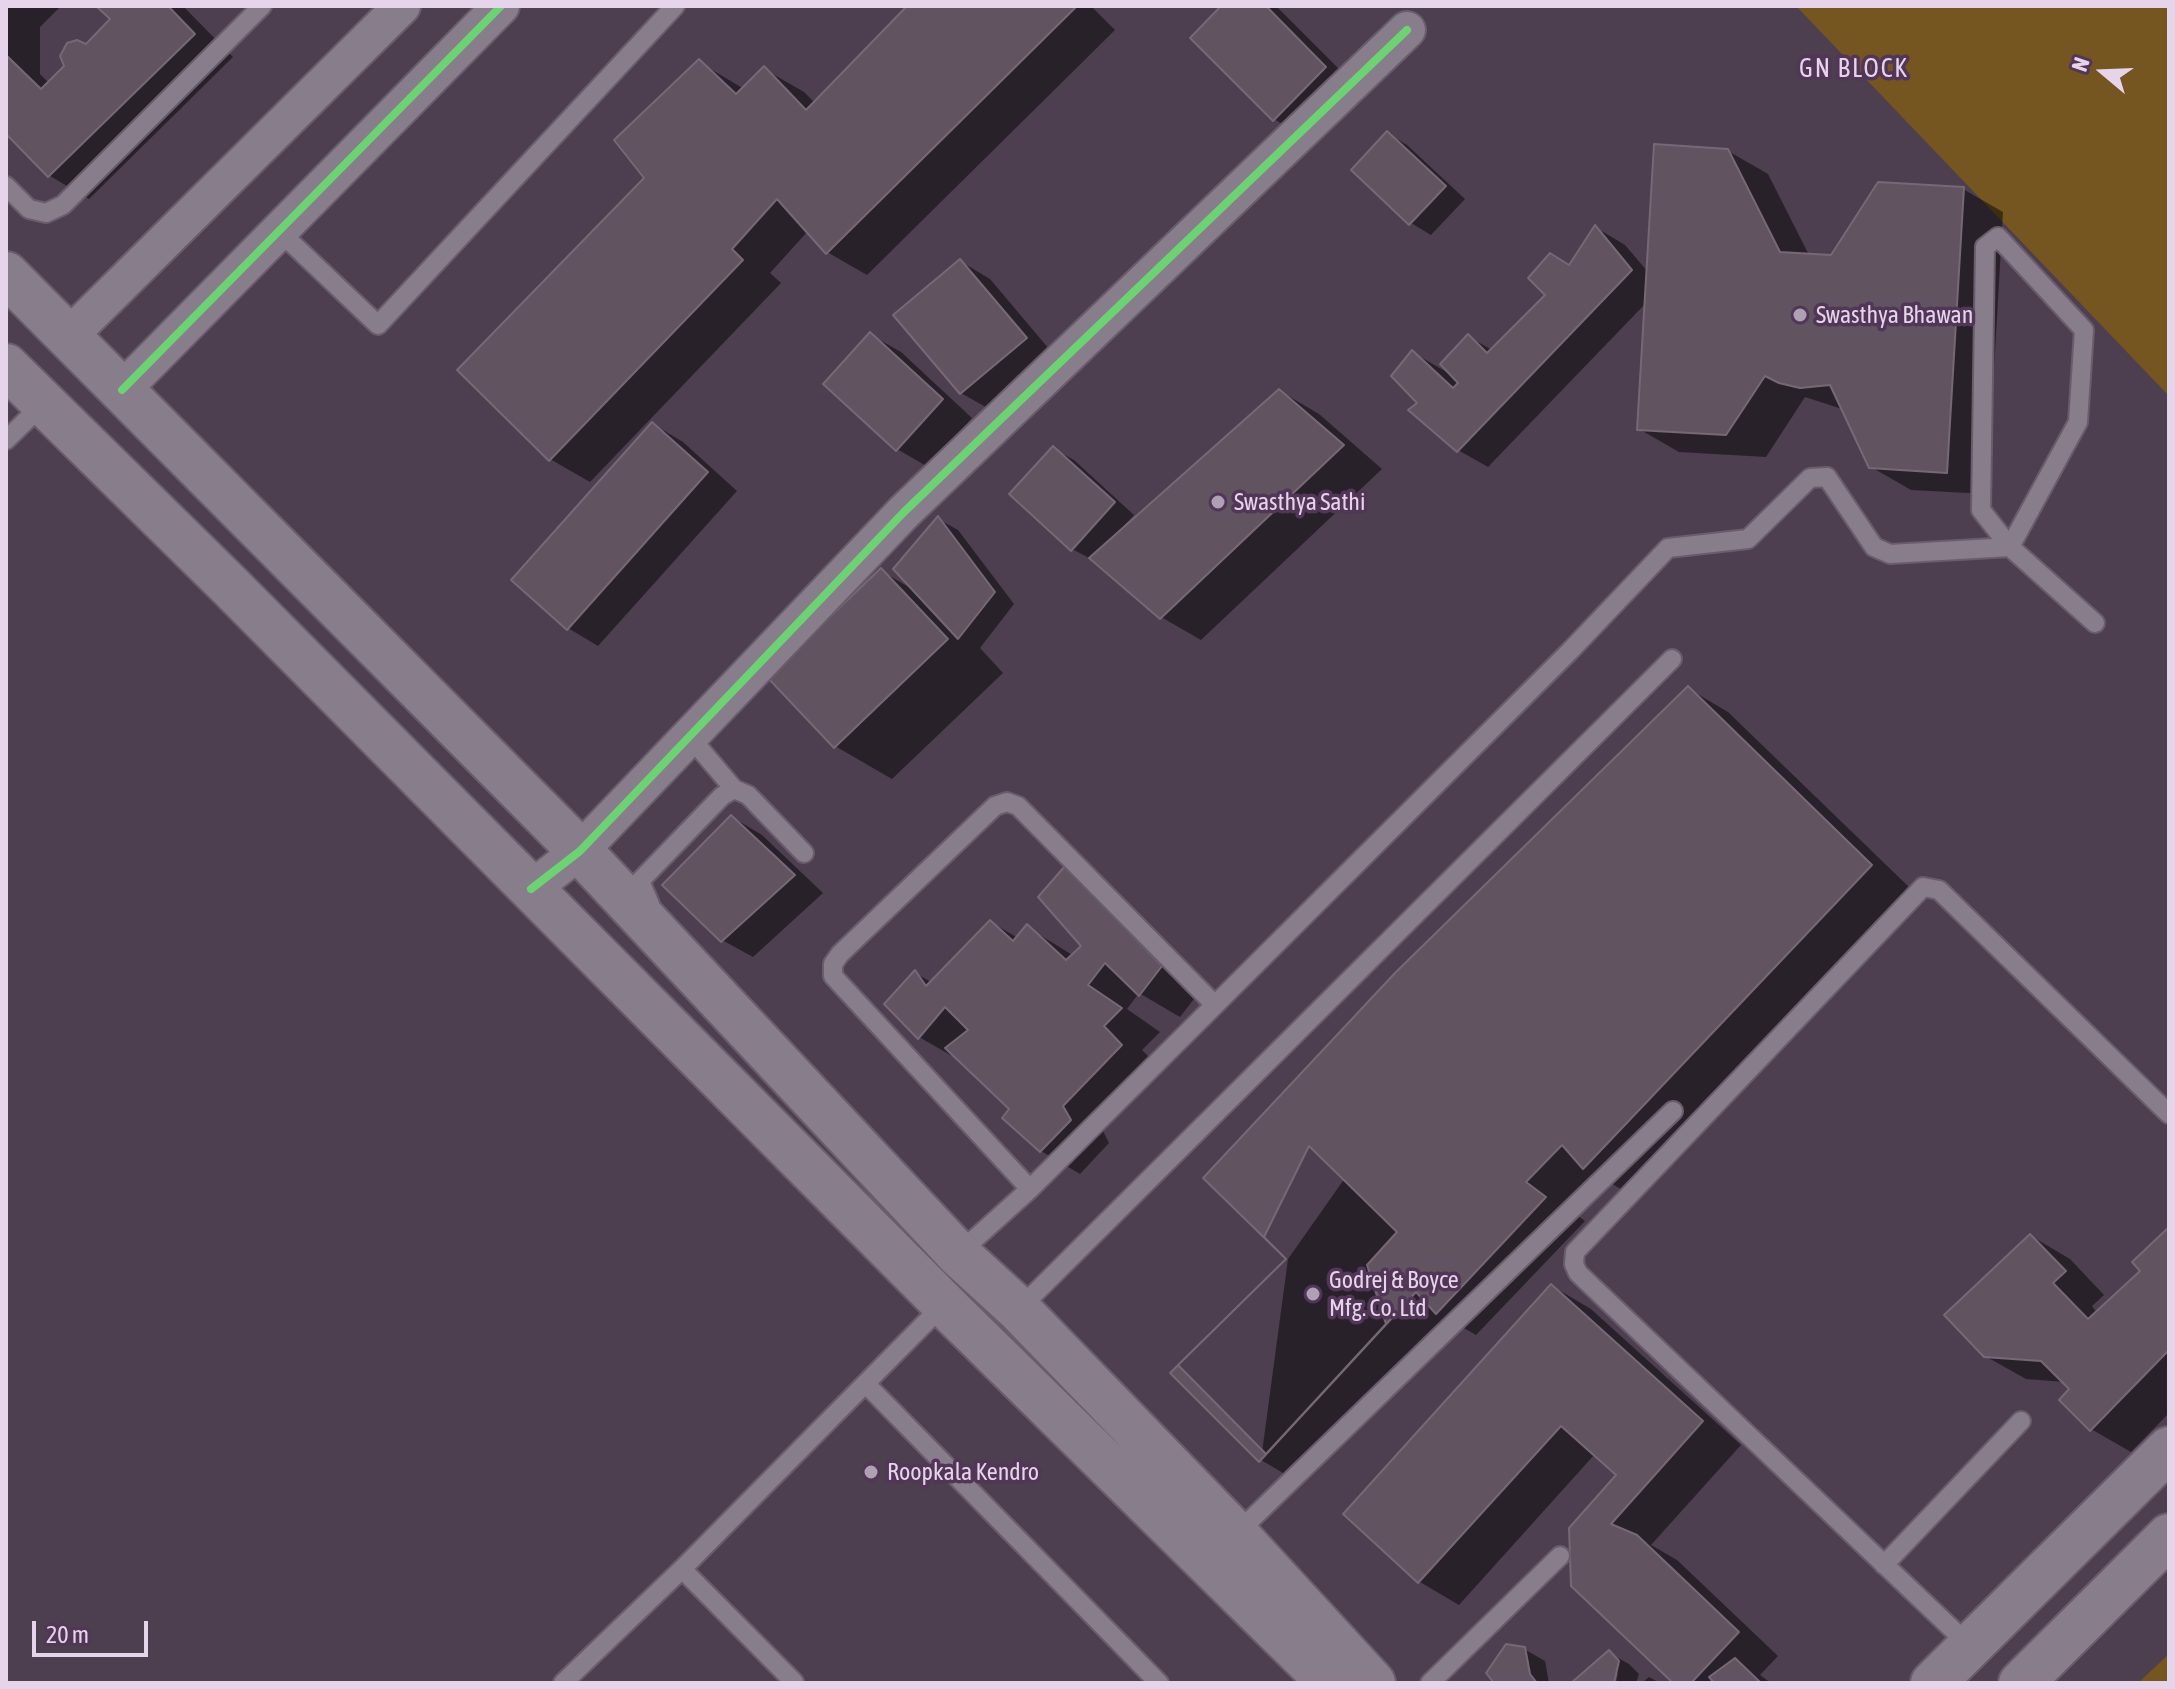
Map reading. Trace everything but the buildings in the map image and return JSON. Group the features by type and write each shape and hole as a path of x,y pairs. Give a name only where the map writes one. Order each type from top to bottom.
{"main road":[{"path":"6,274 580,851 632,889 958,1254 1018,1309 1236,1534 1373,1683"},
{"path":"6,366 230,586 1316,1678"},
{"path":"230,586 273,541"},
{"path":"1933,1683 2169,1449"},
{"path":"2021,1683 2169,1536"}],"street":[{"path":"68,337 402,6"},
{"path":"122,390 501,6"},
{"path":"531,889 580,851 904,512 1407,30"}],"lane":[{"path":"6,186 29,209 46,213 63,205 262,6"},
{"path":"279,231 378,325 675,6"},
{"path":"2010,547 2078,422 2084,330 1998,237 1985,247 1981,510 2010,547 2095,623"},
{"path":"6,440 43,404"},
{"path":"958,1254 1030,1189 1559,662 1668,548 1748,539 1810,478 1827,477 1874,547 1890,554 2010,547"},
{"path":"1018,1309 1672,659"},
{"path":"690,737 734,789 748,795 804,853"},
{"path":"698,951 632,889 722,796 734,789"},
{"path":"1030,1189 833,976 833,964 840,954 995,806 1007,802 1018,806 1215,1005"},
{"path":"1970,1646 1578,1273 1574,1264 1575,1252 1923,887 1939,890 2169,1114"},
{"path":"1236,1534 1673,1111"},
{"path":"563,1683 682,1569 944,1304"},
{"path":"866,1384 1159,1683"},
{"path":"1884,1565 2021,1421"},
{"path":"1430,1683 1560,1556"},
{"path":"682,1569 794,1682"}],"shaded area":[{"path":"1796,6 2169,6 2169,396"},
{"path":"2169,1654 2169,1683 2138,1683"}],"cycle path":[{"path":"122,390 501,6"},
{"path":"531,889 580,851 904,512 1407,30"}],"place":[{"name":"Swasthya Bhawan","path":"1800,315"},
{"name":"Swasthya Sathi","path":"1218,502"},
{"name":"Godrej & Boyce Mfg. Co. Ltd","path":"1313,1294"},
{"name":"Roopkala Kendro","path":"871,1472"}],"district":[{"name":"GN BLOCK","path":"1854,69"}]}
